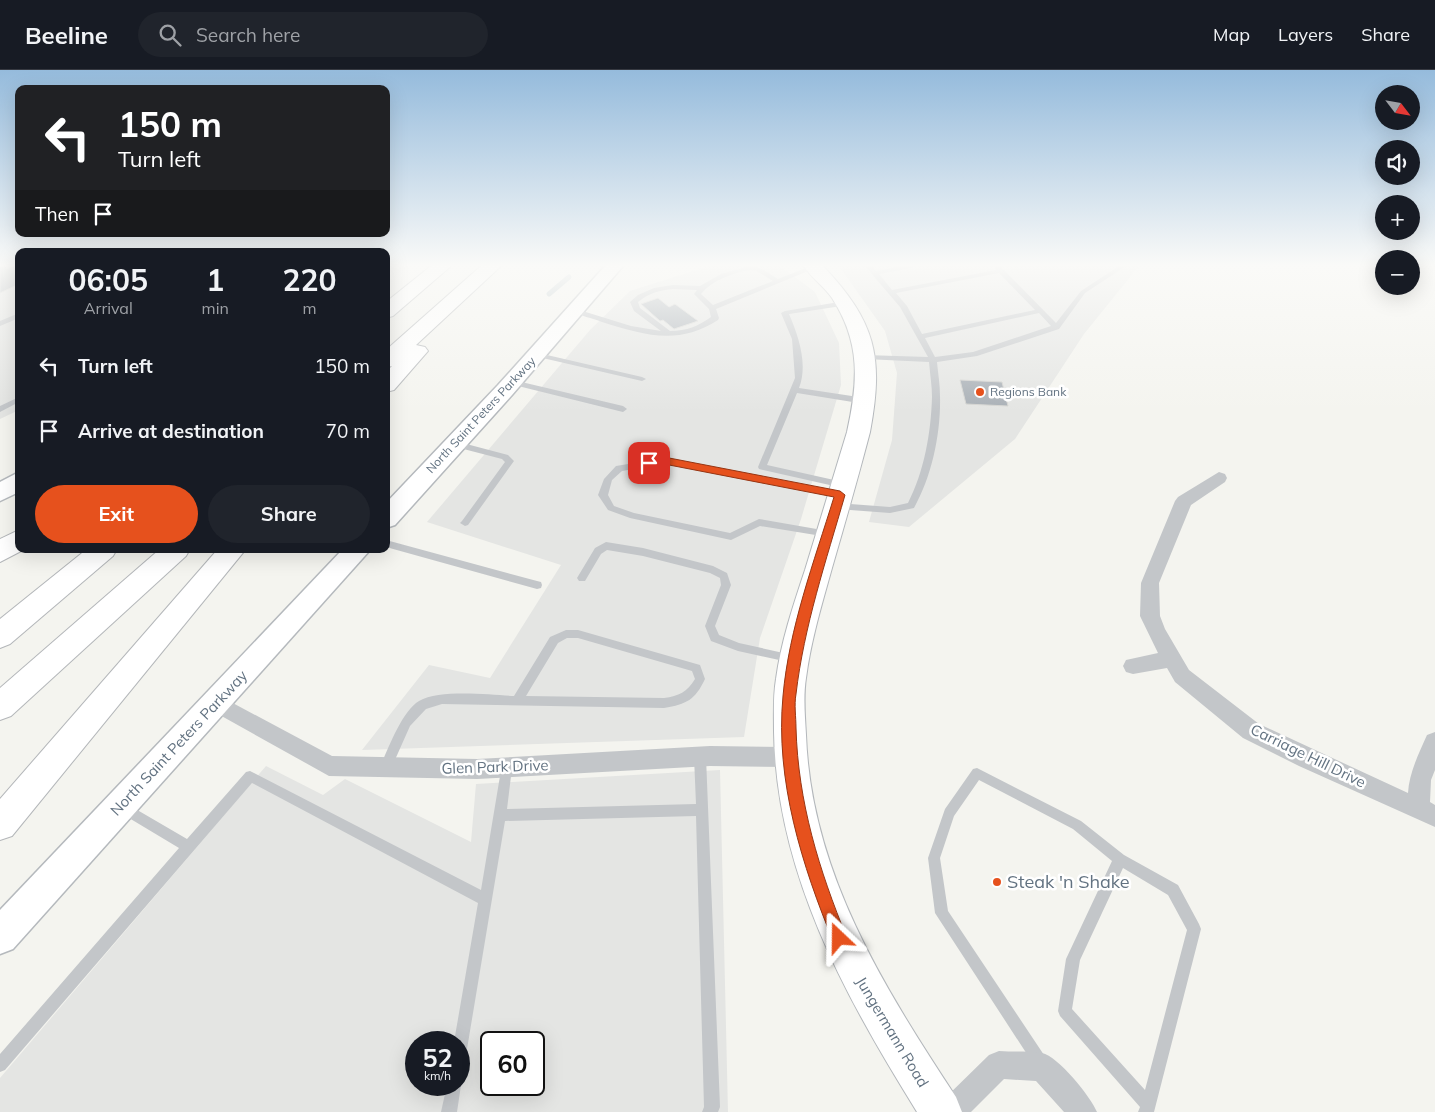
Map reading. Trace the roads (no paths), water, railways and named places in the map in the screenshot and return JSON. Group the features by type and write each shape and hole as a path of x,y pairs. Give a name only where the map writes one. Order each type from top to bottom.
{"main road":[{"path":"390,357 437,315"},
{"path":"390,381 405,367 447,315"},
{"name":"North Saint Peters Parkway","path":"390,514 513,382 573,315"},
{"name":"Jungermann Road","path":"851,315 865,357 868,376 866,401 801,627 794,659 789,696 790,757 806,846 822,896 845,952 873,1005 941,1112"},
{"path":"0,494 15,483"},
{"path":"0,552 15,543"},
{"path":"0,636 99,553"},
{"path":"0,707 173,553"},
{"path":"0,824 230,553"},
{"name":"North Saint Peters Parkway","path":"0,936 354,553"}],"street":[{"name":"Carriage Hill Drive","path":"1219,478 1184,501 1150,583 1150,616 1182,676 1251,731 1307,759 1426,812"},
{"path":"1133,666 1172,659"},
{"name":"Glen Park Drive","path":"216,703 328,766 506,768 700,756 790,757"},
{"path":"1426,812 1420,780 1435,742"},
{"path":"951,1112 999,1065 1043,1067 1083,1112"}],"lane":[{"path":"589,315 651,332 670,335 688,334 710,322 715,318 714,315"},
{"path":"644,315 670,335"},
{"path":"786,315 792,327 798,349 799,378 762,467 840,495 890,510 911,506 920,490 932,442 936,397 933,360 908,315"},
{"path":"920,337 1023,315"},
{"path":"1044,315 1056,327"},
{"path":"865,357 933,360 974,354 1056,327 1065,315"},
{"path":"0,324 15,317"},
{"path":"537,354 642,379"},
{"path":"513,382 624,409"},
{"path":"795,390 866,401"},
{"path":"0,409 15,401"},
{"path":"455,444 506,457 510,461 464,523"},
{"path":"828,534 759,522 730,537 626,513 611,508 603,495 608,479 620,468 664,461 840,495"},
{"path":"390,544 537,585"},
{"path":"582,578 598,552 606,546 643,552 713,570 724,576 726,585 710,626 715,638 738,646 794,659"},
{"path":"386,767 406,723 422,705 442,699 517,701 679,701 693,693 700,679 696,668 675,660 578,634 566,634 554,640 517,701"},
{"path":"700,756 712,1097 710,1112"},
{"path":"463,1031 500,815 506,768"},
{"path":"1043,1067 942,913 934,858 949,813 977,773 1077,824 1120,859 1173,890 1194,929 1148,1108"},
{"path":"0,1065 250,776 485,899"},
{"path":"120,807 189,847"},
{"path":"500,815 702,810"},
{"path":"1120,859 1073,959 1065,1011 1148,1108"},
{"path":"449,1112 452,1096"}],"place":[{"name":"Regions Bank","path":"980,392"},
{"name":"Steak 'n Shake","path":"997,882"}]}
